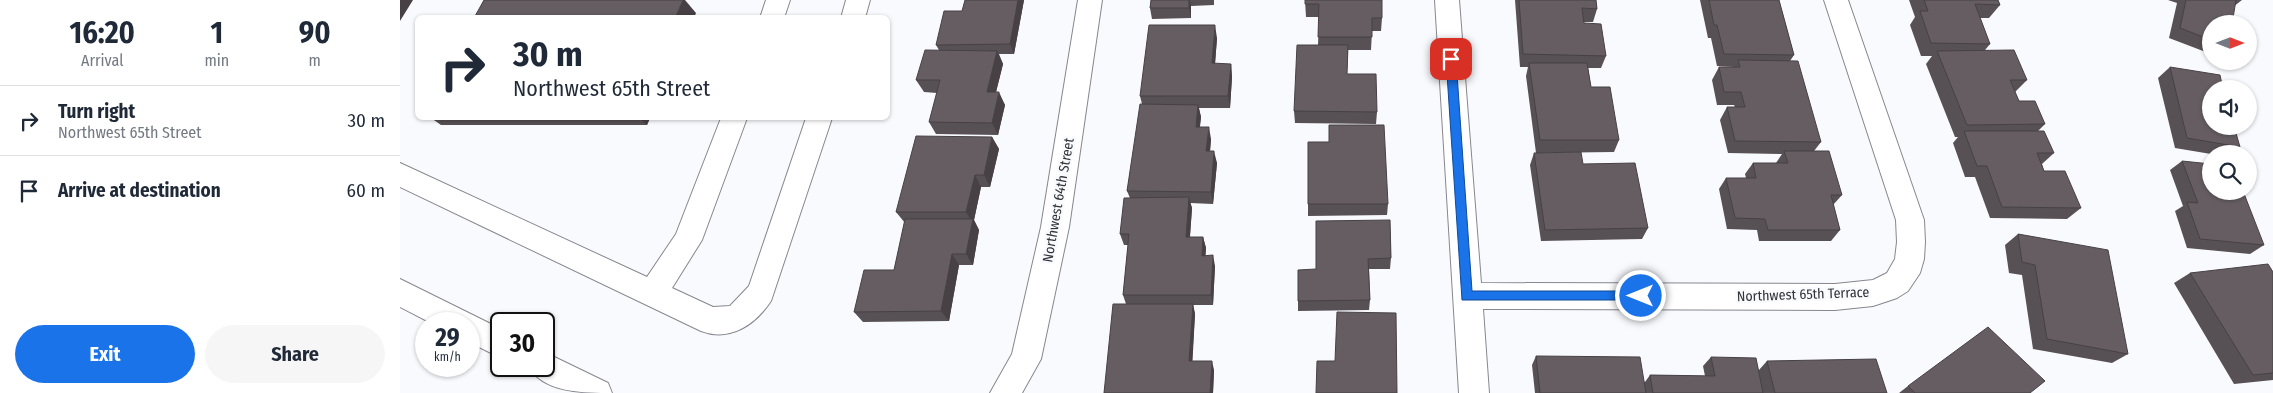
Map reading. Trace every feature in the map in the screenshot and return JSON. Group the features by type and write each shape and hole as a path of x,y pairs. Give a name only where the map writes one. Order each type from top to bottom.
{"main road":[{"path":"773,15 778,0"},
{"path":"853,15 858,0"},
{"name":"Northwest 64th Street","path":"1006,393 1026,359 1055,227 1090,0"},
{"path":"1447,0 1474,393"},
{"name":"Northwest 65th Terrace","path":"1466,296 1865,295 1888,289 1904,277 1910,263 1913,245 1910,220 1836,0"},
{"path":"653,292 688,240 733,120"},
{"path":"400,174 711,321 728,321 741,317 752,306 761,292 818,120"},
{"path":"400,292 439,312"},
{"path":"555,372 597,393"}],"building":[{"path":"484,0 683,0 676,15 476,15"},
{"path":"965,0 1018,0 1010,44 936,45 944,11 962,11"},
{"path":"1151,0 1189,0 1189,8 1150,8"},
{"path":"1305,0 1382,0 1382,18 1372,18 1372,37 1318,37 1319,4 1305,4"},
{"path":"1519,0 1596,0 1597,9 1582,8 1584,23 1601,24 1606,56 1523,54"},
{"path":"1709,0 1779,0 1794,55 1724,54 1717,25 1714,25"},
{"path":"1924,0 1998,0 2000,5 1975,4 1990,44 1931,43 1920,11 1928,11"},
{"path":"2186,0 2236,0 2234,15 2202,15 2202,37 2180,28"},
{"path":"1149,25 1215,25 1212,63 1231,64 1228,96 1140,96"},
{"path":"1297,45 1348,45 1347,74 1376,74 1377,112 1294,111"},
{"path":"925,50 997,51 987,92 999,92 992,123 929,122 940,80 916,80"},
{"path":"2014,50 2027,80 2010,80 2019,101 2035,101 2045,124 1967,125 1937,51"},
{"path":"1738,60 1798,61 1821,142 1735,141 1727,107 1745,107 1741,92 1724,92 1719,67 1740,67"},
{"path":"1529,63 1587,63 1591,87 1610,87 1619,140 1540,140"},
{"path":"2170,67 2220,75 2221,80 2202,80 2202,135 2237,135 2239,145 2187,138"},
{"path":"1140,104 1198,105 1196,127 1209,127 1206,151 1214,151 1211,192 1127,191"},
{"path":"1329,125 1384,125 1388,204 1308,204 1308,142 1329,142"},
{"path":"1964,131 2044,131 2054,153 2037,153 2044,171 2065,171 2081,208 2002,207 1987,166 1977,166"},
{"path":"916,136 992,137 984,175 975,175 966,212 896,212"},
{"path":"1784,151 1829,151 1842,195 1831,195 1840,230 1768,230 1765,219 1735,218 1726,178 1756,178 1753,163 1788,163"},
{"path":"1581,152 1583,164 1635,163 1648,228 1545,230 1534,153"},
{"path":"2182,161 2202,163 2202,200 2246,200 2264,245 2200,239 2187,202 2198,203"},
{"path":"1189,197 1186,237 1203,237 1202,256 1213,255 1211,295 1123,295 1129,234 1120,234 1124,198"},
{"path":"905,219 973,219 966,254 952,254 941,311 854,312 864,270 894,270"},
{"path":"1390,220 1391,258 1368,259 1370,300 1298,301 1298,270 1316,269 1316,221"},
{"path":"2018,234 2108,250 2128,354 2047,339 2035,265 2022,262"},
{"path":"2268,264 2273,272 2273,373 2253,375 2190,273"},
{"path":"1113,304 1193,304 1189,361 1212,361 1210,393 1104,393"},
{"path":"1337,312 1396,313 1397,393 1316,393 1317,361 1335,361"},
{"path":"1988,327 2045,381 2030,393 1915,393 1908,386"},
{"path":"1536,356 1640,357 1646,393 1540,393"},
{"path":"1711,357 1756,358 1763,393 1653,393 1650,375 1715,376"},
{"path":"1876,359 1887,393 1775,393 1767,361"}],"route":[{"path":"1451,59 1466,296 1641,296"}]}
